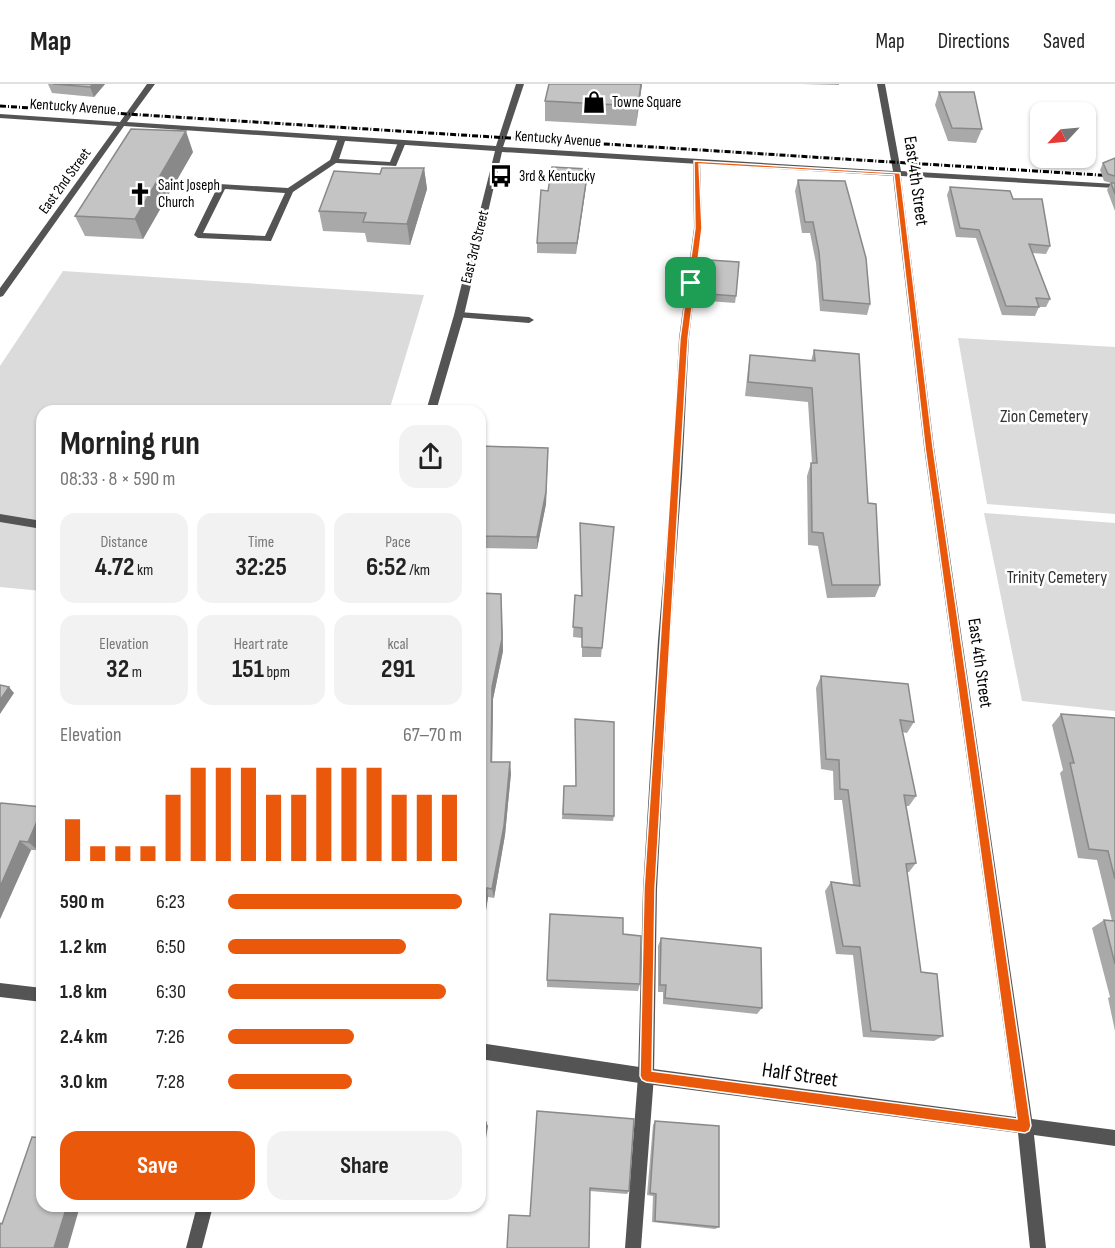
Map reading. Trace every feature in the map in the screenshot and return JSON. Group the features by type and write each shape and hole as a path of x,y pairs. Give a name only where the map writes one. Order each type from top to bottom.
{"street":[{"name":"East 2nd Street","path":"0,294 151,84"},
{"name":"East 3rd Street","path":"433,405 459,315 500,148 520,84"},
{"name":"East 4th Street","path":"880,84 897,173 929,447 1025,1126 1038,1248"},
{"name":"Kentucky Avenue","path":"0,116 696,162 1115,186"},
{"path":"290,191 222,186 198,235 268,239 290,191 334,161 342,138"},
{"path":"334,161 393,164 402,142"},
{"path":"633,1248 646,1076 650,889 684,339 698,228 696,162"},
{"path":"459,315 529,320"},
{"path":"0,518 36,524"},
{"path":"0,990 36,994"},
{"name":"Half Street","path":"486,1052 646,1076 1115,1138"},
{"path":"194,1248 203,1212"}],"green space":[{"path":"63,271 424,295 391,405 36,405 36,590 0,587 0,366"},
{"name":"Zion Cemetery","path":"958,338 1115,347 1115,514 987,504"},
{"name":"Trinity Cemetery","path":"984,513 1115,523 1115,711 1022,701"}],"building":[{"path":"53,84 93,84 90,87"},
{"path":"549,84 641,84 638,106 545,101"},
{"path":"939,92 974,92 982,129 952,128"},
{"path":"131,129 186,131 135,219 75,216"},
{"path":"1115,158 1115,176 1108,174 1103,163"},
{"path":"552,167 588,169 577,243 537,243 541,190 548,191"},
{"path":"382,168 424,168 407,224 363,222 366,213 319,211 334,171 380,174"},
{"path":"798,180 845,181 866,258 870,304 823,300 819,252 813,222 805,222"},
{"path":"950,187 1010,191 1013,199 1042,199 1050,246 1029,244 1050,299 1036,298 1039,307 1006,306 979,230 960,228"},
{"path":"709,260 739,262 736,296 709,294"},
{"path":"814,350 859,354 868,503 876,504 880,585 832,585 823,533 812,532 811,463 817,463 812,388 748,382 750,355 815,361"},
{"path":"486,446 548,448 546,492 537,537 486,536"},
{"path":"580,523 614,527 602,648 582,647 582,628 573,627 575,595 582,596"},
{"path":"486,593 501,594 502,639 492,687 491,762 510,762 504,826 492,889 487,888 486,894"},
{"path":"821,676 908,684 914,722 900,720 916,796 904,795 916,863 906,864 921,972 937,974 943,1036 871,1031 860,947 843,946 831,882 860,886 848,790 840,789 839,760 826,759"},
{"path":"0,685 9,687 0,700"},
{"path":"1061,714 1115,718 1115,879 1108,851 1089,849 1070,763 1074,763"},
{"path":"575,719 614,722 614,816 563,814 564,786 576,786"},
{"path":"1,803 36,806 36,824 28,842 20,841 0,887"},
{"path":"550,914 623,918 623,934 641,936 640,984 547,980"},
{"path":"1104,920 1115,921 1115,964"},
{"path":"661,938 761,948 762,1008 665,998 666,985 660,985"},
{"path":"537,1111 634,1119 629,1191 590,1188 589,1248 507,1248 509,1215 530,1216"},
{"path":"655,1121 719,1126 719,1227 655,1221 656,1194 650,1193"},
{"path":"32,1137 36,1137 36,1212 65,1212 54,1248 0,1248 0,1223 2,1224"}],"railway":[{"path":"0,106 1115,176"}],"place":[{"name":"Towne Square","path":"594,102"},
{"name":"3rd & Kentucky","path":"501,176"},
{"name":"Saint Joseph Church","path":"140,194"}],"route":[{"path":"696,162 897,173 929,447 1025,1126 646,1076 650,889 664,640 677,476 684,339 691,283 698,228 696,162"}]}
